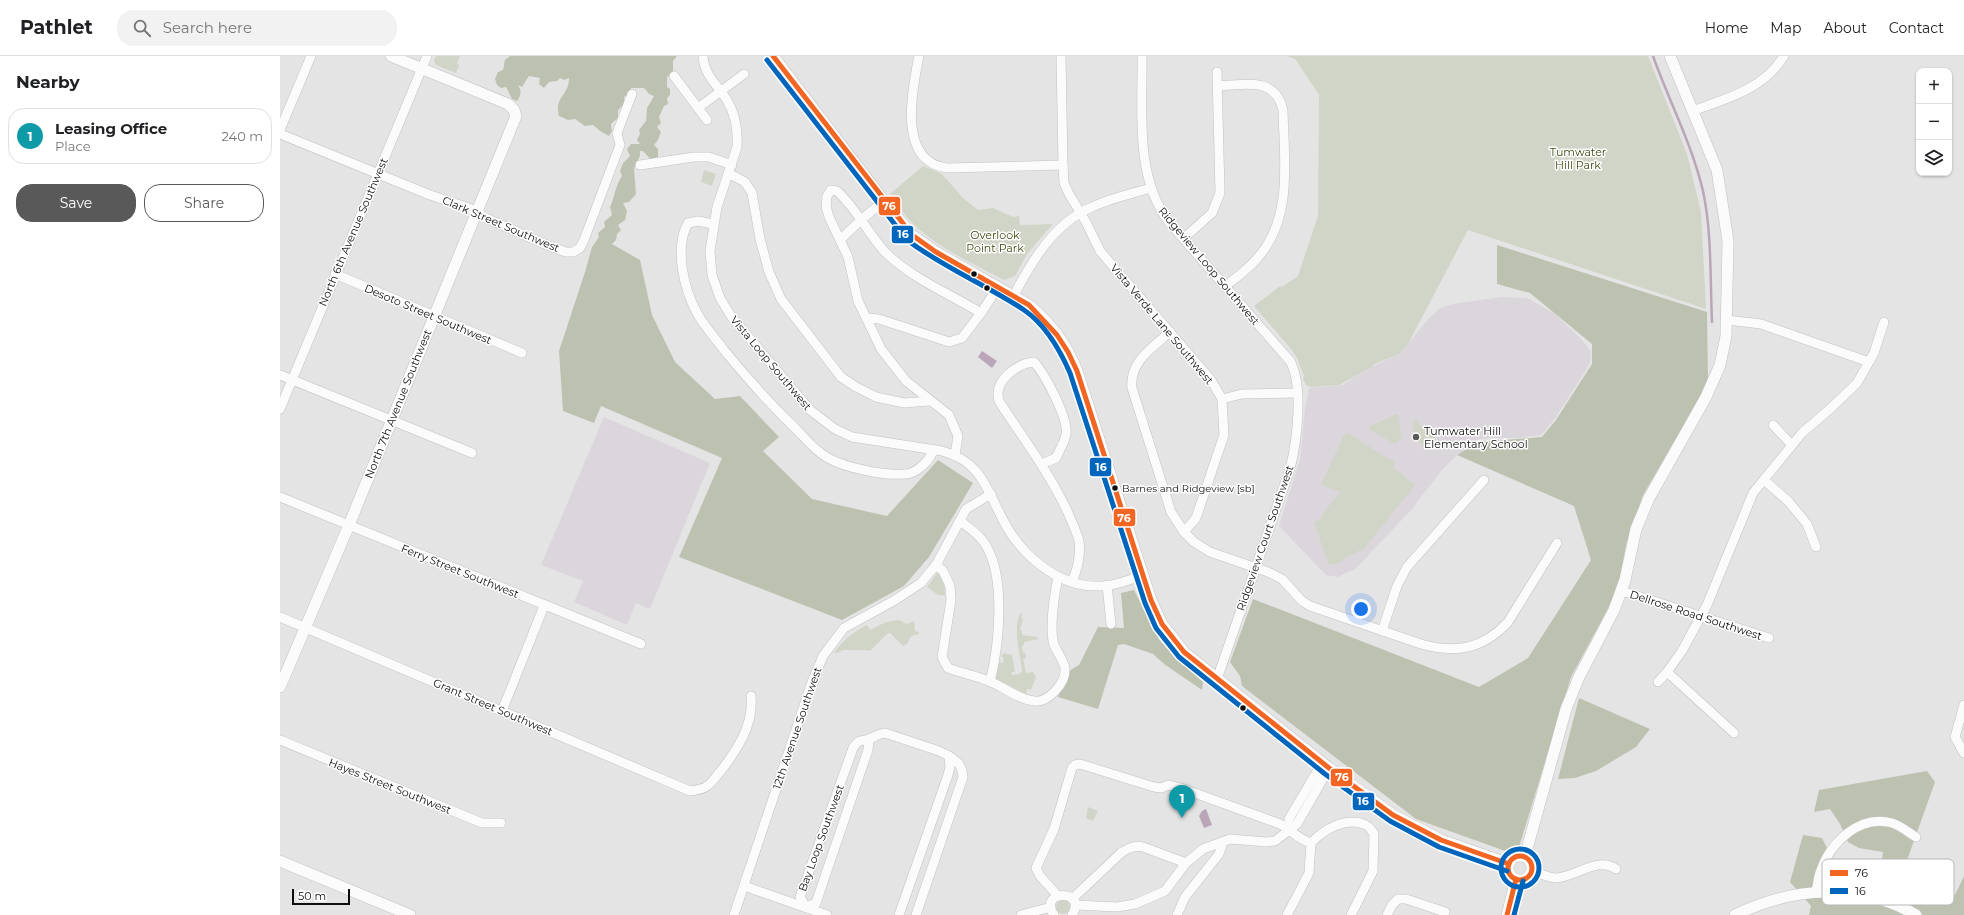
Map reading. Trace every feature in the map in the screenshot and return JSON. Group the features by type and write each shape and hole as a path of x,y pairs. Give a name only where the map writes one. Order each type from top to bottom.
{"street":[{"path":"280,130 311,56"},
{"path":"391,56 422,69"},
{"name":"North 6th Avenue Southwest","path":"280,409 427,56"},
{"name":"Vista Loop Southwest","path":"703,56 711,80 720,91 732,111 737,128 737,147 713,224 710,251 712,275 720,298 731,316 810,410 835,429 852,438 933,450 955,455 979,474 991,494 1011,535 1028,554 1058,577 1085,585 1107,585 1143,575"},
{"path":"773,56 902,224 924,244 1014,295 1042,316 1059,335 1072,357 1156,612 1169,634 1184,652 1326,765 1393,815 1441,840 1509,864"},
{"path":"919,56 913,98 913,127 914,142 917,149 926,161 941,168 1062,165"},
{"name":"Vista Verde Lane Southwest","path":"1061,56 1062,165 1064,183 1100,251 1211,380 1222,399 1224,422 1220,448 1196,518 1184,532"},
{"name":"Ridgeview Loop Southwest","path":"1142,56 1144,160 1156,203 1162,213 1290,361 1297,378 1297,393"},
{"path":"1525,856 1566,709 1579,677 1614,610 1622,591 1636,529 1649,498 1706,397 1720,365 1726,336 1728,241 1717,170 1670,56"},
{"path":"1692,111 1747,91 1772,71 1784,56"},
{"name":"North 7th Avenue Southwest","path":"280,687 349,525 515,122 516,114 508,104 422,69"},
{"path":"1184,238 1212,213 1220,194 1218,72"},
{"path":"698,108 744,74"},
{"path":"674,76 707,120"},
{"path":"1218,86 1260,84 1267,86 1275,92 1281,100 1283,110 1284,193 1278,225 1260,255 1226,286"},
{"name":"Clark Street Southwest","path":"280,134 477,213 549,246 566,252 573,252 580,248 584,240 620,145 616,133 632,94"},
{"path":"640,165 694,157 709,157 730,169 745,182 752,193 760,239 769,272 781,299 841,377 856,387 876,397 904,403 930,401"},
{"path":"1014,295 1042,249 1061,228 1080,213 1111,200 1151,188"},
{"path":"955,455 958,436 956,428 949,415 906,381 896,370 881,349 858,302 848,257 829,217 826,206 827,196 831,190 837,191 862,219 886,252 905,268 981,313"},
{"path":"840,239 884,201"},
{"path":"713,224 698,220 688,223 683,231 682,261 685,279 692,303 697,314 710,332 778,413 820,453 828,458 856,469 905,474 915,471 927,461 933,450"},
{"name":"Desoto Street Southwest","path":"335,274 522,353"},
{"path":"867,318 879,319 949,342 962,338 998,287"},
{"path":"1727,320 1762,324 1869,362"},
{"path":"1658,682 1682,651 1700,617 1721,572 1753,494 1802,433 1857,383 1869,362 1884,322"},
{"path":"1170,332 1138,362 1133,371 1131,382 1171,512 1184,532 1194,542 1210,552 1282,579 1302,601 1310,606 1432,647 1457,650 1480,644 1501,630 1508,622 1557,543"},
{"path":"1042,464 1056,458 1066,434 1065,425 1051,388 1034,362 1026,363 1007,375 1000,383 998,396 999,401 1042,464 1061,497 1079,540 1079,566 1072,582"},
{"path":"280,375 472,453"},
{"path":"1222,399 1242,394 1297,393"},
{"name":"Ridgeview Court Southwest","path":"1217,679 1290,469 1294,450 1297,393"},
{"path":"1773,424 1792,445"},
{"path":"1382,631 1398,586 1407,567 1484,480"},
{"path":"1764,480 1789,502 1807,524 1816,547"},
{"name":"12th Avenue Southwest","path":"734,915 812,682 823,656 844,628 921,583 936,565 966,509 991,494"},
{"name":"Ferry Street Southwest","path":"280,496 544,606 641,644"},
{"path":"960,521 971,529 984,542 992,562 997,585 999,625 990,682"},
{"path":"936,565 947,579 951,593 942,658 948,668 990,682 1017,696 1034,701 1040,701 1049,697 1062,680 1065,669 1053,641 1055,594 1058,577"},
{"path":"1107,585 1111,624"},
{"name":"Dellrose Road Southwest","path":"1622,591 1769,638"},
{"path":"502,711 544,606"},
{"name":"Grant Street Southwest","path":"280,617 690,791 707,787 741,744 745,733 751,696"},
{"path":"1667,672 1734,733"},
{"path":"1964,705 1955,737 1964,753"},
{"name":"Bay Loop Southwest","path":"869,739 868,750 816,903 806,907 800,898 857,742 863,739 869,739 877,734 885,733 939,751 959,762 962,769 963,777 916,915"},
{"name":"Hayes Street Southwest","path":"280,740 482,823 501,823"},
{"path":"899,915 948,775 950,767 949,756"},
{"path":"1058,896 1040,876 1036,868 1054,829 1072,768 1075,764 1080,764 1154,787 1161,788 1169,785 1181,788 1270,820 1289,829 1296,836 1311,843"},
{"path":"1021,915 1052,911 1052,902 1058,896 1066,895 1074,902 1117,907 1150,898 1165,891 1186,863 1203,849 1223,842 1240,839 1266,842 1275,841 1297,824 1326,765"},
{"path":"1826,859 1829,852 1843,835 1861,825 1877,821 1891,823 1904,828 1916,837"},
{"path":"1287,915 1309,873 1311,843 1329,828 1348,822 1367,825 1374,834 1373,871 1351,915"},
{"path":"1177,915 1185,897 1219,854 1223,842"},
{"path":"1072,915 1074,902 1122,852 1130,848 1137,846 1143,847 1186,863"},
{"path":"1516,856 1525,856 1530,861 1532,871 1525,879 1516,879 1510,874 1509,864 1516,856"},
{"path":"280,861 410,915"},
{"path":"1532,871 1556,878 1569,875 1592,866 1611,865 1616,869"},
{"path":"1816,891 1822,866"},
{"path":"1507,915 1516,879"},
{"path":"744,886 827,915"},
{"path":"1735,915 1775,899 1816,891 1822,892"},
{"path":"1387,915 1392,905 1398,899 1406,899 1445,912 1444,915"},
{"path":"1894,905 1916,915"}],"shaded area":[{"name":"Tumwater Hill Elementary School","path":"1502,297 1527,298 1554,313 1591,351 1590,363 1576,386 1554,420 1541,435 1520,438 1489,438 1476,440 1441,471 1412,509 1355,569 1338,577 1326,575 1279,526 1300,460 1305,408 1309,388 1342,385 1375,365 1400,354 1428,319 1439,309 1452,304"},
{"path":"982,351 997,361 992,368 978,357"},
{"path":"604,417 710,463 650,609 636,603 627,625 574,602 583,581 541,565"},
{"path":"1206,809 1212,825 1204,828 1199,816 1202,811"}],"green space":[{"path":"436,56 460,56 457,63 459,66 456,73 436,65 434,61"},
{"path":"510,56 677,56 673,61 673,73 667,77 667,87 670,89 670,95 667,98 668,104 664,106 659,117 661,123 657,127 661,132 654,145 658,149 658,157 651,160 643,151 640,151 640,156 634,168 636,194 629,202 623,203 627,211 625,220 618,225 621,230 617,234 616,240 612,244 640,260 652,315 675,362 715,399 740,396 779,437 763,451 812,499 887,516 938,460 973,483 929,557 904,586 842,620 679,557 722,458 601,406 594,423 563,411 559,351 592,247 599,237 598,233 605,227 604,222 612,215 610,207 622,176 620,171 623,163 630,156 627,149 631,144 640,144 637,140 640,134 639,130 646,121 647,108 654,96 649,94 644,88 631,88 630,93 624,97 624,104 618,110 618,118 611,124 612,131 609,136 593,125 585,126 575,119 568,120 559,116 558,104 567,89 569,78 564,80 560,78 557,81 549,82 544,88 539,84 540,78 529,76 522,87 518,85 520,93 517,101 512,99 506,87 501,88 497,85 495,79 498,72 503,70 505,60"},
{"name":"Tumwater Hill Park","path":"1287,56 1648,56 1687,154 1701,212 1706,309 1468,230 1408,344 1400,354 1374,364 1372,367 1339,385 1311,387 1306,385 1297,358 1254,306 1280,286 1282,287 1298,276 1318,216 1319,95 1295,59"},
{"name":"Overlook Point Park","path":"923,166 942,174 962,197 978,210 993,208 1013,217 1019,216 1020,225 1053,224 1027,254 1015,276 1004,280 960,257 929,238 908,218 890,194"},
{"path":"704,170 716,174 712,186 701,182"},
{"path":"1497,245 1707,312 1708,384 1643,495 1626,545 1618,590 1571,677 1519,847 1508,852 1416,819 1242,686 1240,676 1230,662 1253,599 1479,687 1528,658 1591,560 1574,506 1457,455 1477,442 1542,437 1556,420 1592,364 1592,344 1530,293 1497,284"},
{"path":"1396,414 1399,416 1401,439 1395,444 1369,429 1370,426"},
{"path":"1414,419 1428,432 1436,435 1431,448 1418,442 1413,428"},
{"path":"1348,433 1395,463 1393,467 1415,485 1362,551 1360,550 1334,565 1328,563 1314,522 1322,519 1320,517 1340,492 1321,485 1344,435"},
{"path":"938,572 944,581 945,595 938,595 927,587"},
{"path":"1134,590 1160,641 1203,682 1202,690 1164,664 1153,654 1124,644 1118,645 1098,709 1058,697 1069,671 1079,665 1098,627 1124,628 1121,593"},
{"path":"1022,612 1021,618 1023,619 1020,630 1022,631 1022,635 1037,637 1038,639 1024,642 1024,645 1022,646 1026,658 1023,659 1026,673 1033,672 1036,677 1031,690 1027,689 1026,694 996,679 999,662 1003,663 1004,658 1001,656 1004,653 1012,655 1015,671 1011,673 1012,675 1020,674 1022,671 1017,623"},
{"path":"899,620 907,624 914,621 915,631 919,632 919,634 911,636 907,644 903,646 890,633 887,634 870,651 844,650 834,653 841,644 857,630 867,625 870,630 886,622"},
{"path":"1579,698 1650,729 1636,747 1596,771 1575,778 1558,779"},
{"path":"1927,771 1935,782 1907,859 1882,859 1883,852 1859,848 1848,842 1840,824 1830,809 1814,812 1819,790"},
{"path":"1088,807 1098,811 1093,821 1086,818"},
{"path":"1803,835 1822,838 1829,852 1827,859 1822,859 1822,875 1817,891 1822,892 1822,905 1954,905 1954,895 1964,876 1964,915 1809,915 1811,906 1790,882"},
{"path":"1063,900 1068,902 1070,907 1068,912 1063,914 1058,912 1056,907 1058,902"}],"waterway":[{"path":"1653,56 1687,139 1703,191 1708,223 1712,322"}],"transit line":[{"name":"76","path":"773,56 912,235 936,252 1029,305 1057,335 1068,352 1077,371 1151,600 1162,624 1184,652 1329,768 1393,815 1441,840 1509,864"},
{"name":"16","path":"767,60 907,240 951,268 1024,310 1032,316 1052,338 1070,373 1145,603 1156,628 1179,657 1325,774 1390,821 1439,847 1507,871"},
{"name":"16","path":"1516,849 1524,849 1534,854 1538,861 1539,868 1538,875 1534,882 1524,887 1516,887 1506,882 1504,879 1501,872 1501,864 1506,854 1509,852 1516,849"},
{"name":"76","path":"1520,856 1529,859 1532,868 1529,877 1520,880 1511,877 1508,868 1511,859 1520,856"},
{"name":"76","path":"1507,915 1516,879"},
{"name":"16","path":"1514,915 1523,881"}],"place":[{"name":"Tumwater Hill Elementary School","path":"1416,437"},
{"name":"Barnes and Ridgeview [sb]","path":"1115,488"},
{"name":"Leasing Office","path":"1182,818"}]}
